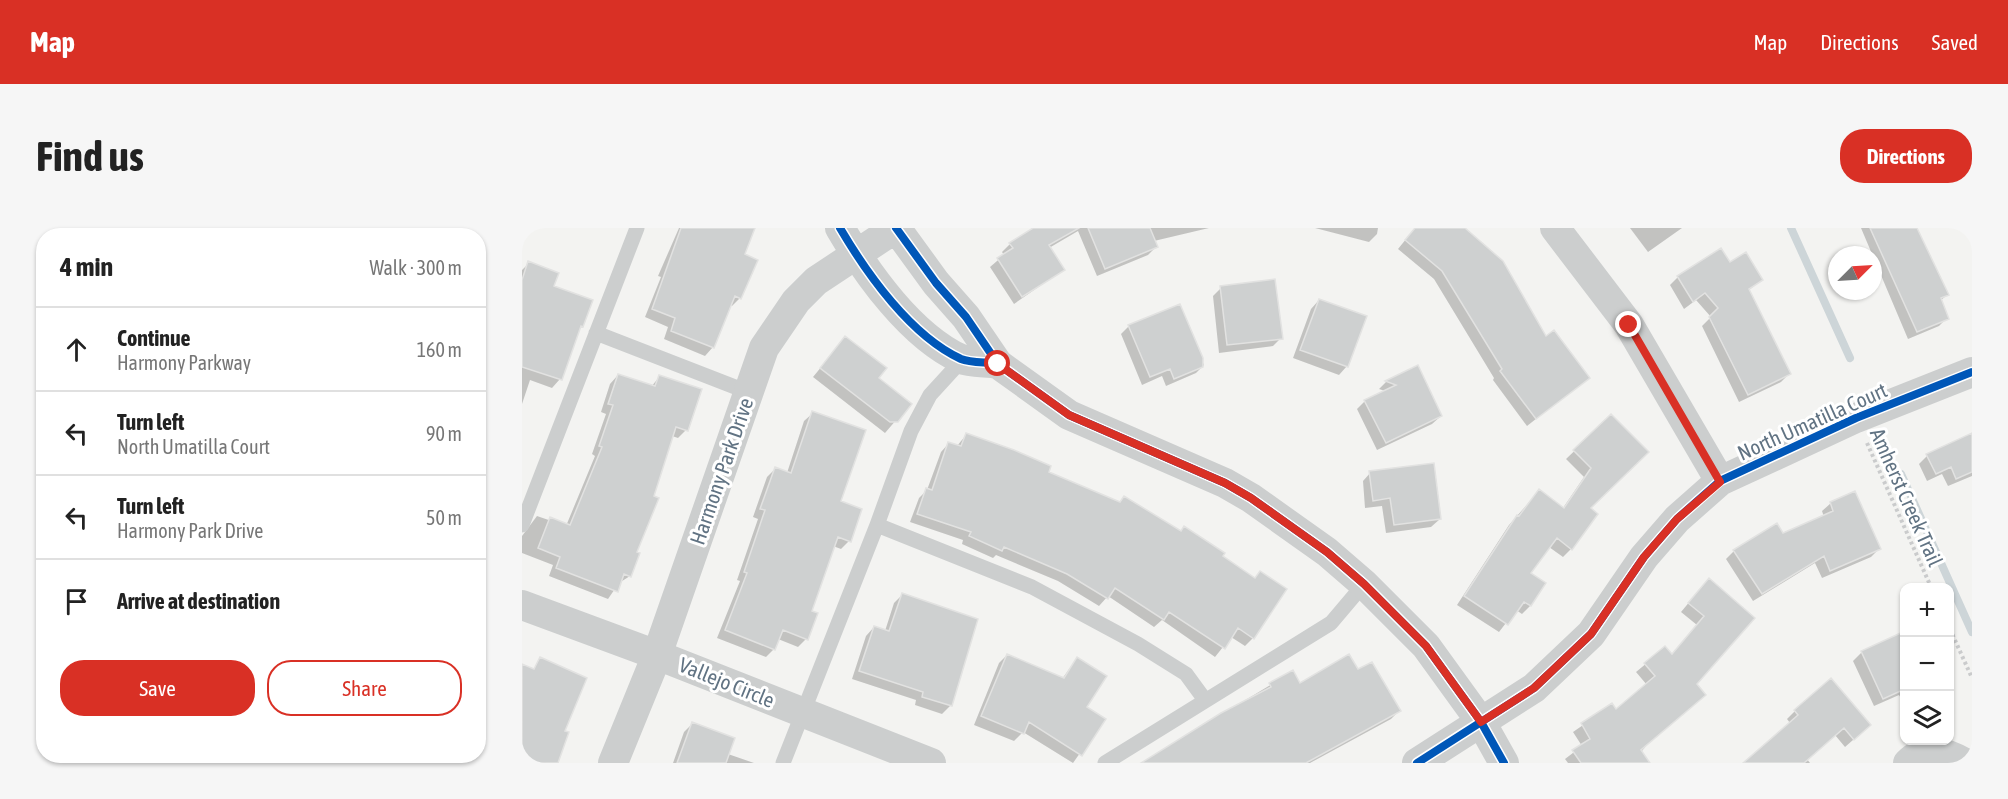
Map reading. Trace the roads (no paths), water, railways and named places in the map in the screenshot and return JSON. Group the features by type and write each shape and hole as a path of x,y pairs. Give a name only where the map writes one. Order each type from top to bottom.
{"street":[{"path":"840,228 855,254 903,314 933,340 962,360 998,364"},
{"path":"896,228 936,284 966,317 998,364 1069,415 1225,483 1251,498 1327,552 1364,584 1426,646 1481,722 1504,763"},
{"name":"Harmony Park Drive","path":"613,763 657,655 764,348 796,301 816,281 896,228"},
{"path":"1555,228 1629,325 1720,482"},
{"name":"North Umatilla Court","path":"1417,763 1534,688 1591,634 1644,557 1677,519 1720,482 1856,418 1972,372"},
{"name":"Vallejo Circle","path":"522,605 657,655 931,763"},
{"path":"1908,763 1926,752 1948,752 1965,763"}],"lane":[{"path":"522,525 637,228"},
{"path":"596,333 748,392"},
{"path":"783,763 877,525 911,431 930,395 962,360"},
{"path":"877,525 1032,587 1138,644 1186,674 1205,700"},
{"path":"1105,763 1331,623 1364,584"}],"waterway":[{"path":"1791,228 1850,358"},
{"path":"1901,474 1972,632"}]}
